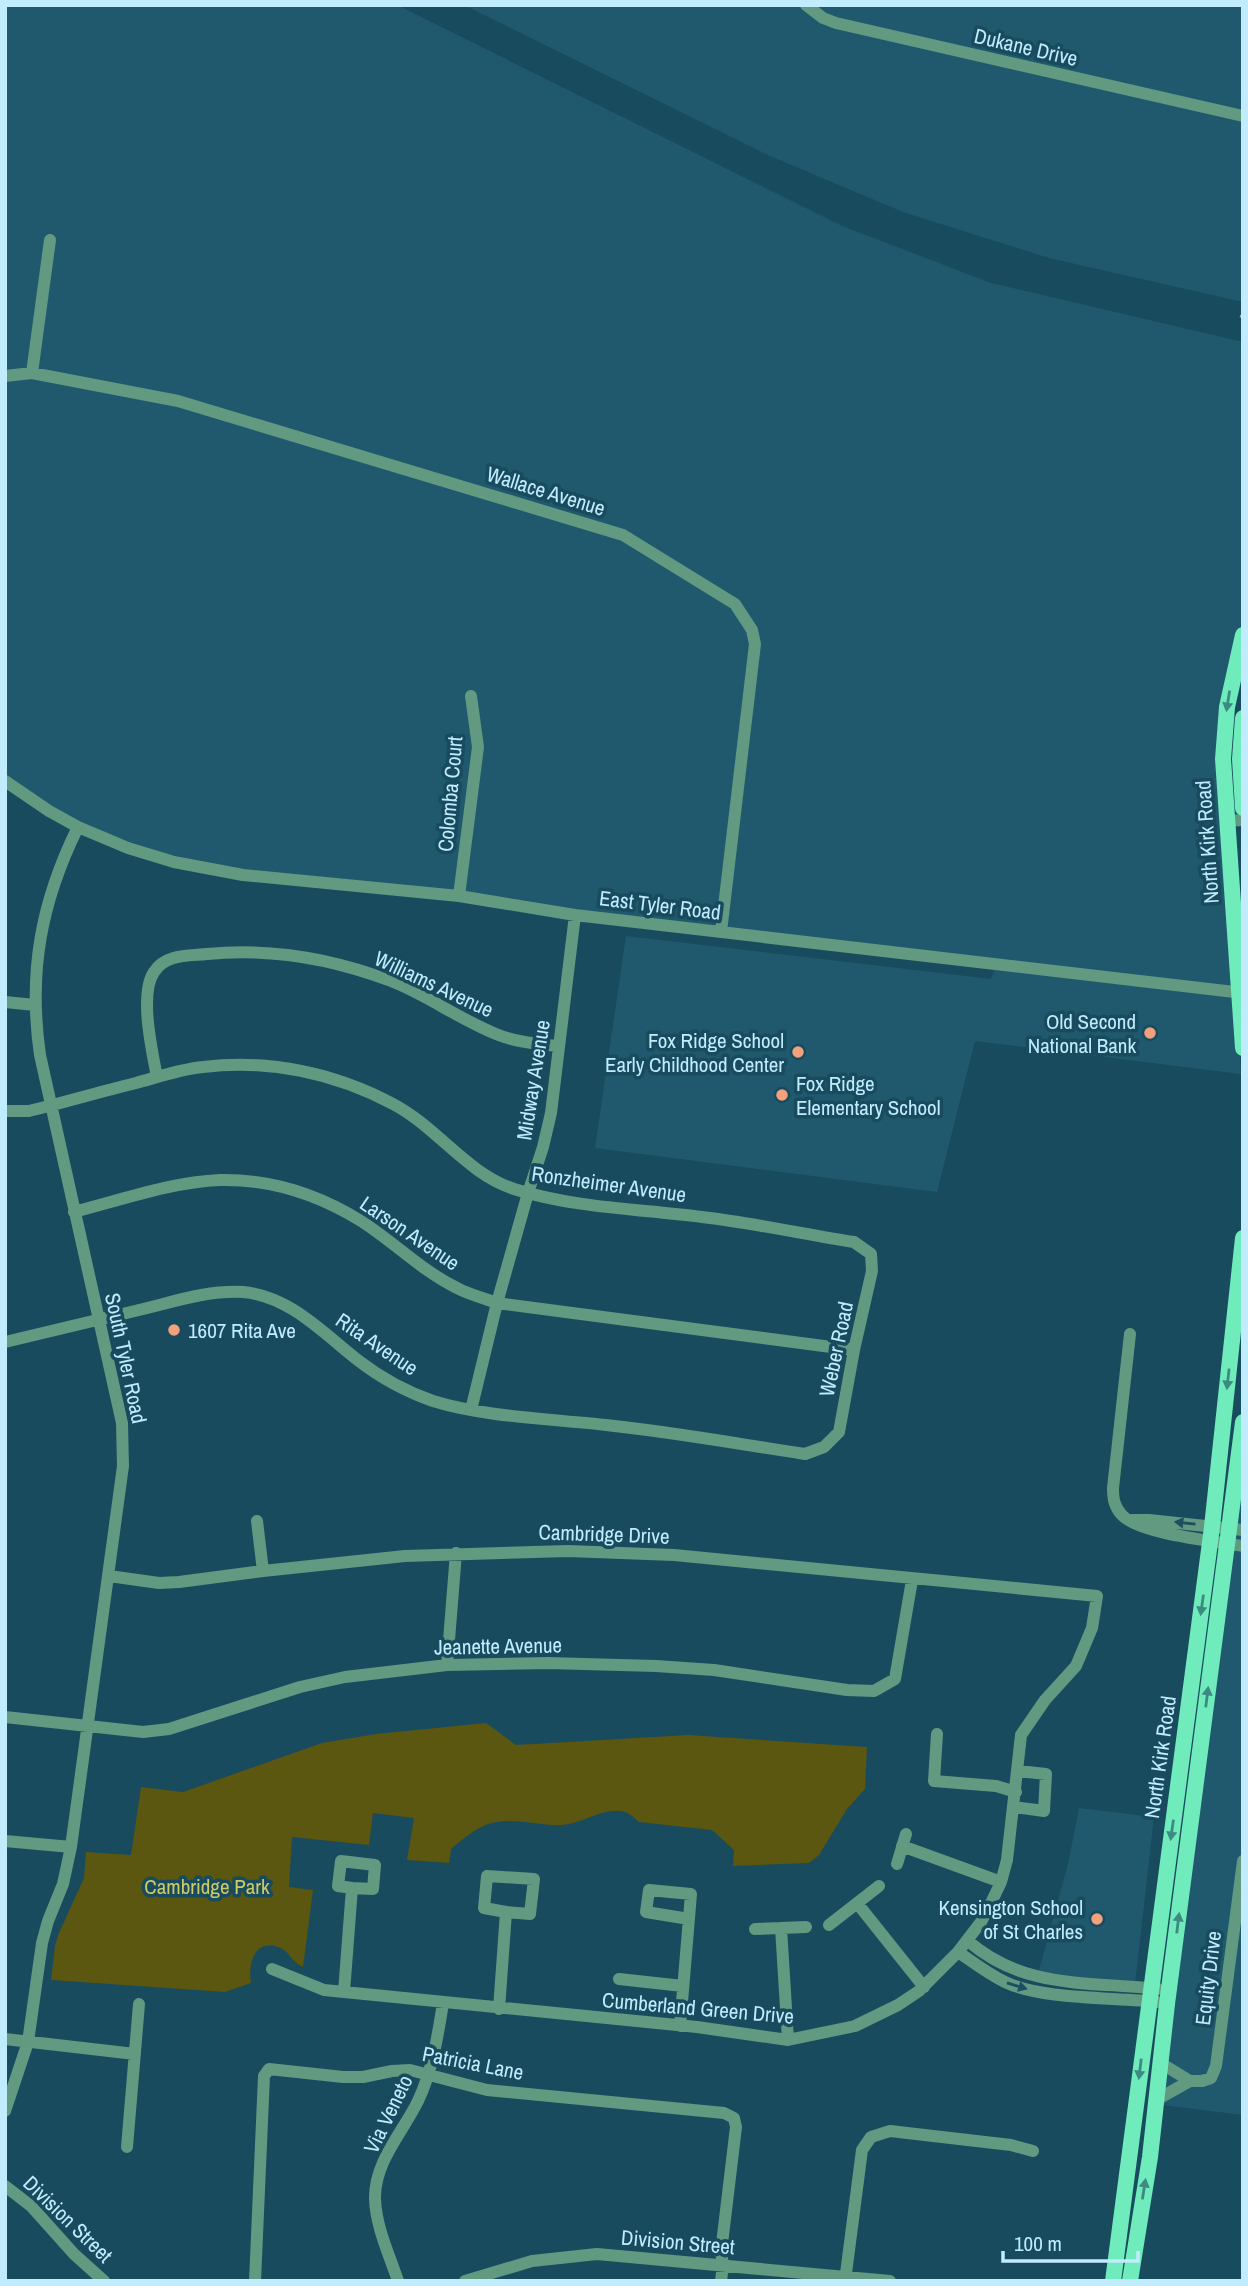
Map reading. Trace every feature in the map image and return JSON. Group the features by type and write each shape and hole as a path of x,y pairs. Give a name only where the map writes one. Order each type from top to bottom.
{"main road":[{"name":"North Kirk Road","path":"1243,635 1230,685 1223,771 1235,820 1243,1048"},
{"name":"North Kirk Road","path":"1243,718 1240,760 1243,808"},
{"name":"North Kirk Road","path":"1113,2281 1150,1995 1227,1536 1243,1238"},
{"name":"North Kirk Road","path":"1130,2281 1150,2157 1159,2062 1243,1422"}],"street":[{"name":"Dukane Drive","path":"806,5 823,18 836,23 1243,116"},
{"path":"32,373 50,240"},
{"name":"Wallace Avenue","path":"5,376 32,373 178,401 622,535 735,604 752,630 755,644 721,932"},
{"name":"Colomba Court","path":"459,896 478,747 471,695"},
{"path":"5,780 49,811 78,827"},
{"name":"East Tyler Road","path":"78,827 128,848 174,862 243,875 459,896 575,915 1241,993"},
{"name":"South Tyler Road","path":"5,2111 28,2042 42,1943 63,1884 71,1847 123,1466 122,1423 40,1055 35,1004 35,969 42,923 52,886 78,827"},
{"name":"Midway Avenue","path":"471,1410 497,1303 551,1113 575,915"},
{"name":"Williams Avenue","path":"157,1077 149,1035 149,984 154,972 162,962 173,957 223,952 301,957 353,968 391,981 498,1035 523,1042 558,1046"},
{"path":"5,1002 35,1004"},
{"name":"Ronzheimer Avenue","path":"5,1111 29,1111 202,1067 245,1064 282,1067 320,1074 357,1086 395,1104 429,1127 491,1180 528,1193 556,1200 706,1217 854,1242 865,1250"},
{"name":"Larson Avenue","path":"74,1212 220,1180 287,1188 335,1206 431,1273 458,1289 497,1303 854,1350"},
{"name":"Weber Road","path":"819,1449 839,1432 872,1271 871,1254 865,1250"},
{"name":"Rita Avenue","path":"5,1342 199,1295 244,1292 282,1303 302,1315 361,1362 405,1389 434,1401 471,1410 629,1427 805,1454 819,1449"},
{"path":"1130,1334 1113,1488 1114,1502 1121,1515 1128,1520 1149,1520 1227,1536"},
{"path":"257,1521 263,1571"},
{"name":"Cambridge Drive","path":"109,1576 159,1583 179,1582 366,1559 456,1553 568,1551 674,1555 1097,1596"},
{"path":"447,1665 456,1553"},
{"name":"Jeanette Avenue","path":"5,1717 144,1731 169,1729 300,1687 345,1676 447,1665 548,1663 667,1667 714,1670 848,1690 873,1691 895,1679 912,1580"},
{"name":"Cumberland Green Drive","path":"272,1969 324,1990 680,2026 788,2040 855,2026 898,2005 924,1987 968,1941 981,1922 1001,1882 1007,1860 1021,1735 1045,1700 1076,1666 1092,1628 1097,1596"},
{"path":"937,1734 934,1781 996,1786 1016,1792"},
{"path":"1014,1807 1044,1811 1046,1773 1018,1771"},
{"path":"897,1864 904,1840 1001,1882"},
{"path":"5,1841 71,1847"},
{"name":"Equity Drive","path":"1156,2100 1190,2081 1211,2078 1216,2066 1243,1861"},
{"path":"487,1876 534,1880 530,1914 506,1912 484,1908 487,1876"},
{"path":"830,1925 879,1886"},
{"path":"344,1992 352,1888"},
{"path":"857,1903 924,1987"},
{"path":"499,2009 506,1912"},
{"path":"680,2026 689,1919"},
{"path":"755,1929 806,1927"},
{"path":"781,1928 788,2040"},
{"path":"968,1941 998,1962 1037,1978 1168,1997"},
{"path":"958,1952 1004,1982 1020,1988 1052,1993 1150,1995"},
{"path":"619,1979 683,1986"},
{"name":"Via Veneto","path":"398,2281 377,2222 375,2196 378,2180 393,2143 417,2103 428,2076 443,2003"},
{"path":"127,2147 139,2004"},
{"path":"5,2039 135,2054"},
{"path":"1159,2062 1190,2081"},
{"name":"Patricia Lane","path":"256,2281 264,2076 269,2069 363,2077 410,2070 488,2090 724,2113 734,2118 736,2127 721,2252 723,2265"},
{"path":"845,2278 862,2150 871,2137 890,2131 1011,2145 1033,2151"},
{"name":"Division Street","path":"5,2186 32,2206 74,2254 104,2281"},
{"name":"Division Street","path":"471,2280 532,2261 576,2255 620,2255 890,2281"},
{"path":"721,2281 723,2265"}],"shaded area":[{"path":"5,5 397,5 842,226 991,283 1243,342 1243,616 1229,670 1233,988 248,871 167,854 119,838 81,822 32,796 5,774"},
{"path":"464,5 1243,5 1243,302 1049,258 903,212 770,156"},
{"name":"Fox Ridge Elementary School","path":"626,936 991,979 994,970 1236,998 1241,1074 975,1041 937,1192 595,1148"},
{"path":"1243,1476 1243,2115 1162,2105"},
{"name":"Kensington School of St Charles","path":"1079,1808 1154,1817 1135,1984 1038,1974 1068,1864"}],"green space":[{"name":"Cambridge Park","path":"486,1723 516,1745 688,1735 867,1747 865,1789 847,1809 819,1855 809,1863 733,1866 734,1850 712,1830 639,1822 628,1813 620,1811 605,1812 562,1825 509,1821 492,1823 475,1830 451,1849 449,1863 407,1860 414,1818 373,1813 369,1845 292,1837 289,1887 313,1890 303,1967 282,1949 270,1946 258,1950 254,1956 250,1969 251,1983 225,1992 51,1980 55,1946 84,1878 86,1852 131,1855 141,1787 183,1792 322,1743 376,1734"}],"place":[{"name":"Old Second National Bank","path":"1150,1033"},
{"name":"Fox Ridge School Early Childhood Center","path":"798,1052"},
{"name":"Fox Ridge Elementary School","path":"782,1095"},
{"name":"1607 Rita Ave","path":"174,1330"},
{"name":"Kensington School of St Charles","path":"1097,1919"}]}
